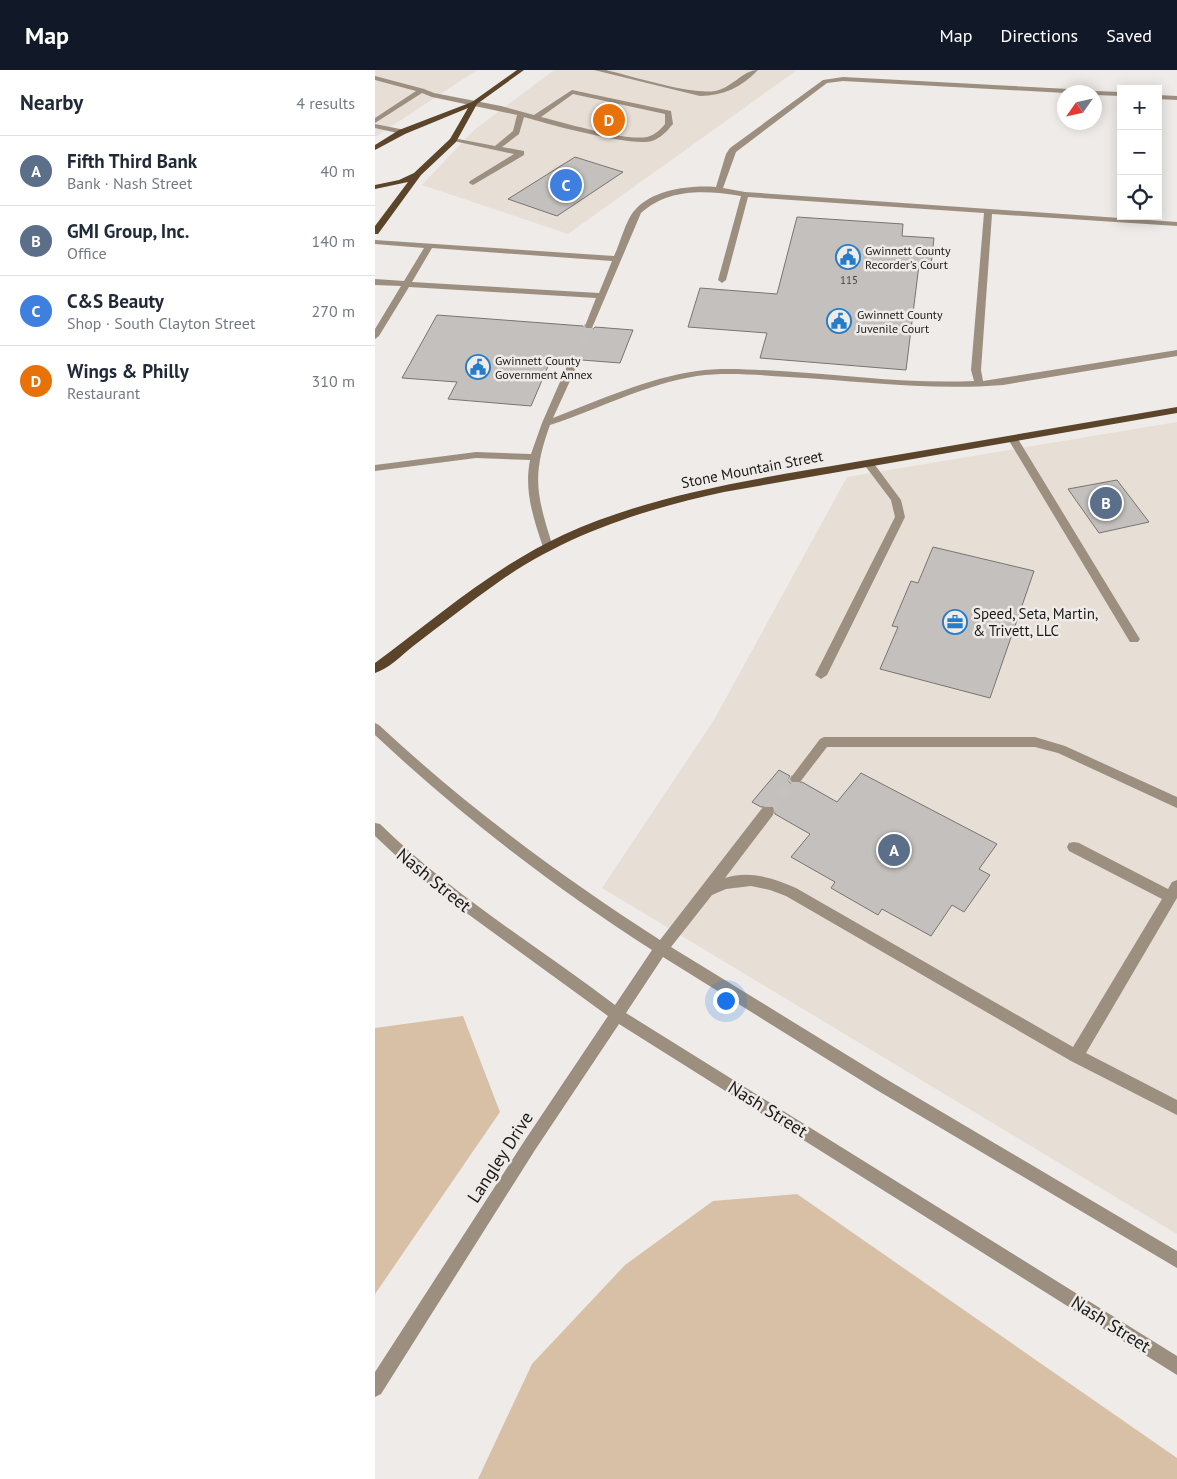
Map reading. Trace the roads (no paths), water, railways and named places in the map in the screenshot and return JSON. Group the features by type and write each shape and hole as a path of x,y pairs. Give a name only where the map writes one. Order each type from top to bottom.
{"main road":[{"path":"375,148 401,132 474,103 521,70"},
{"path":"375,232 418,174 453,140 474,103"},
{"path":"375,186 401,182 418,174"},
{"name":"Stone Mountain Street","path":"375,669 495,579 548,547 588,528 641,508 693,494 1177,410"}],"street":[{"path":"597,70 700,94 714,95 733,89 755,70"},
{"path":"375,78 422,90 432,95 632,140 650,139 660,134 669,124 668,113 572,92 535,118"},
{"path":"719,190 729,154 825,81 843,79 1057,90"},
{"path":"375,121 422,90"},
{"path":"1102,93 1117,94"},
{"path":"1162,96 1177,98"},
{"path":"497,148 516,132 521,115"},
{"path":"375,126 401,132"},
{"path":"453,140 521,153 473,184"},
{"path":"589,326 637,212 653,200 677,193 709,189 745,194 1177,224"},
{"path":"722,280 745,194"},
{"path":"979,384 975,370 988,211"},
{"path":"375,242 618,259"},
{"path":"375,336 430,245"},
{"path":"375,282 602,296"},
{"path":"548,423 661,380 699,373 746,372 954,386 1003,382 1177,353"},
{"path":"548,547 537,515 531,488 534,457 575,359"},
{"path":"1013,439 1134,639"},
{"path":"375,468 476,455 534,457"},
{"path":"821,675 900,518 896,500 868,463"},
{"path":"375,728 463,808 522,855 660,950 927,1112 1177,1260"},
{"path":"796,779 824,742 1035,742 1061,749 1177,803"},
{"name":"Langley Drive","path":"375,1388 530,1144 660,950 707,892 768,811"},
{"name":"Nash Street","path":"375,828 381,842 483,919 617,1015 1177,1366"},
{"path":"1074,848 1174,891 1077,1056"},
{"path":"707,892 730,881 742,878 777,886 1077,1056 1177,1108"}],"tunnel":[{"path":"575,359 589,326"},
{"path":"768,811 796,779"}],"place":[{"name":"Wings & Philly","path":"609,120"},
{"name":"C&S Beauty","path":"566,185"},
{"name":"Gwinnett County Recorder's Court","path":"848,257"},
{"name":"Gwinnett County Juvenile Court","path":"839,321"},
{"name":"Gwinnett County Government Annex","path":"478,367"},
{"name":"GMI Group, Inc.","path":"1106,503"},
{"name":"Speed, Seta, Martin, & Trivett, LLC","path":"955,622"},
{"name":"Fifth Third Bank","path":"894,850"}]}
